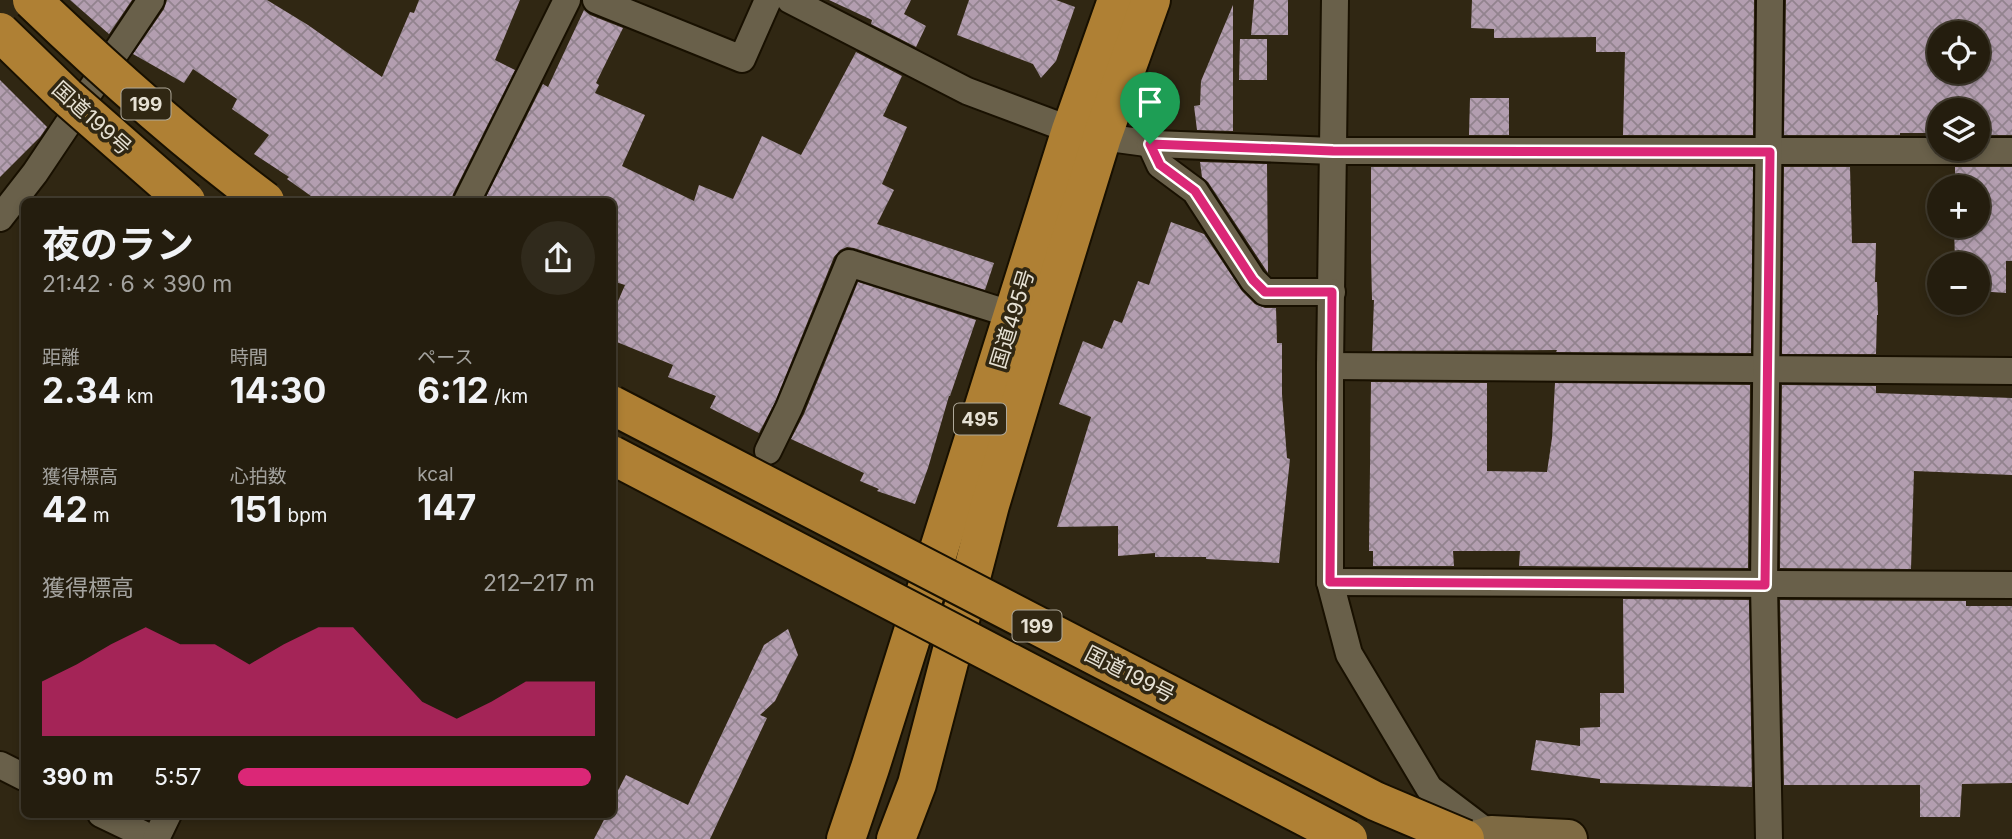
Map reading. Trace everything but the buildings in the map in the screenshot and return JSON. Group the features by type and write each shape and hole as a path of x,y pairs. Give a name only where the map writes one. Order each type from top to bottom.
{"highway":[{"name":"199","path":"32,0 94,60 201,152 261,198"},
{"name":"国道495号","path":"846,839 1029,320 1086,133 1117,0"},
{"name":"国道495号","path":"1086,133 1151,0"},
{"name":"国道199号","path":"0,32 66,96 183,198"},
{"name":"国道495号","path":"896,839 917,784 990,505 1029,320"},
{"name":"国道199号","path":"616,407 1375,801 1478,838"},
{"name":"199","path":"616,458 1348,839"}],"street":[{"path":"0,218 35,173 151,0"},
{"path":"469,198 568,0"},
{"path":"596,0 742,58 768,0"},
{"path":"790,0 967,91 1086,133 1150,144 1333,151 2012,152"},
{"path":"1335,0 1330,582 1349,654 1429,788 1478,838 1567,839"},
{"path":"1769,839 1765,585 1770,0"},
{"path":"1150,144 1160,165 1195,191 1253,280 1265,292 1332,292"},
{"path":"768,451 789,408 849,263 1029,320"},
{"path":"1330,366 2012,371"},
{"path":"1330,582 2012,585"},
{"path":"0,765 21,776"},
{"path":"912,839 912,814 917,784"},
{"path":"109,818 154,839 166,818"}],"route":[{"path":"1150,144 1333,151 1770,152 1765,585 1330,582 1332,292 1265,292 1253,280 1195,191 1160,165 1150,144"}]}
